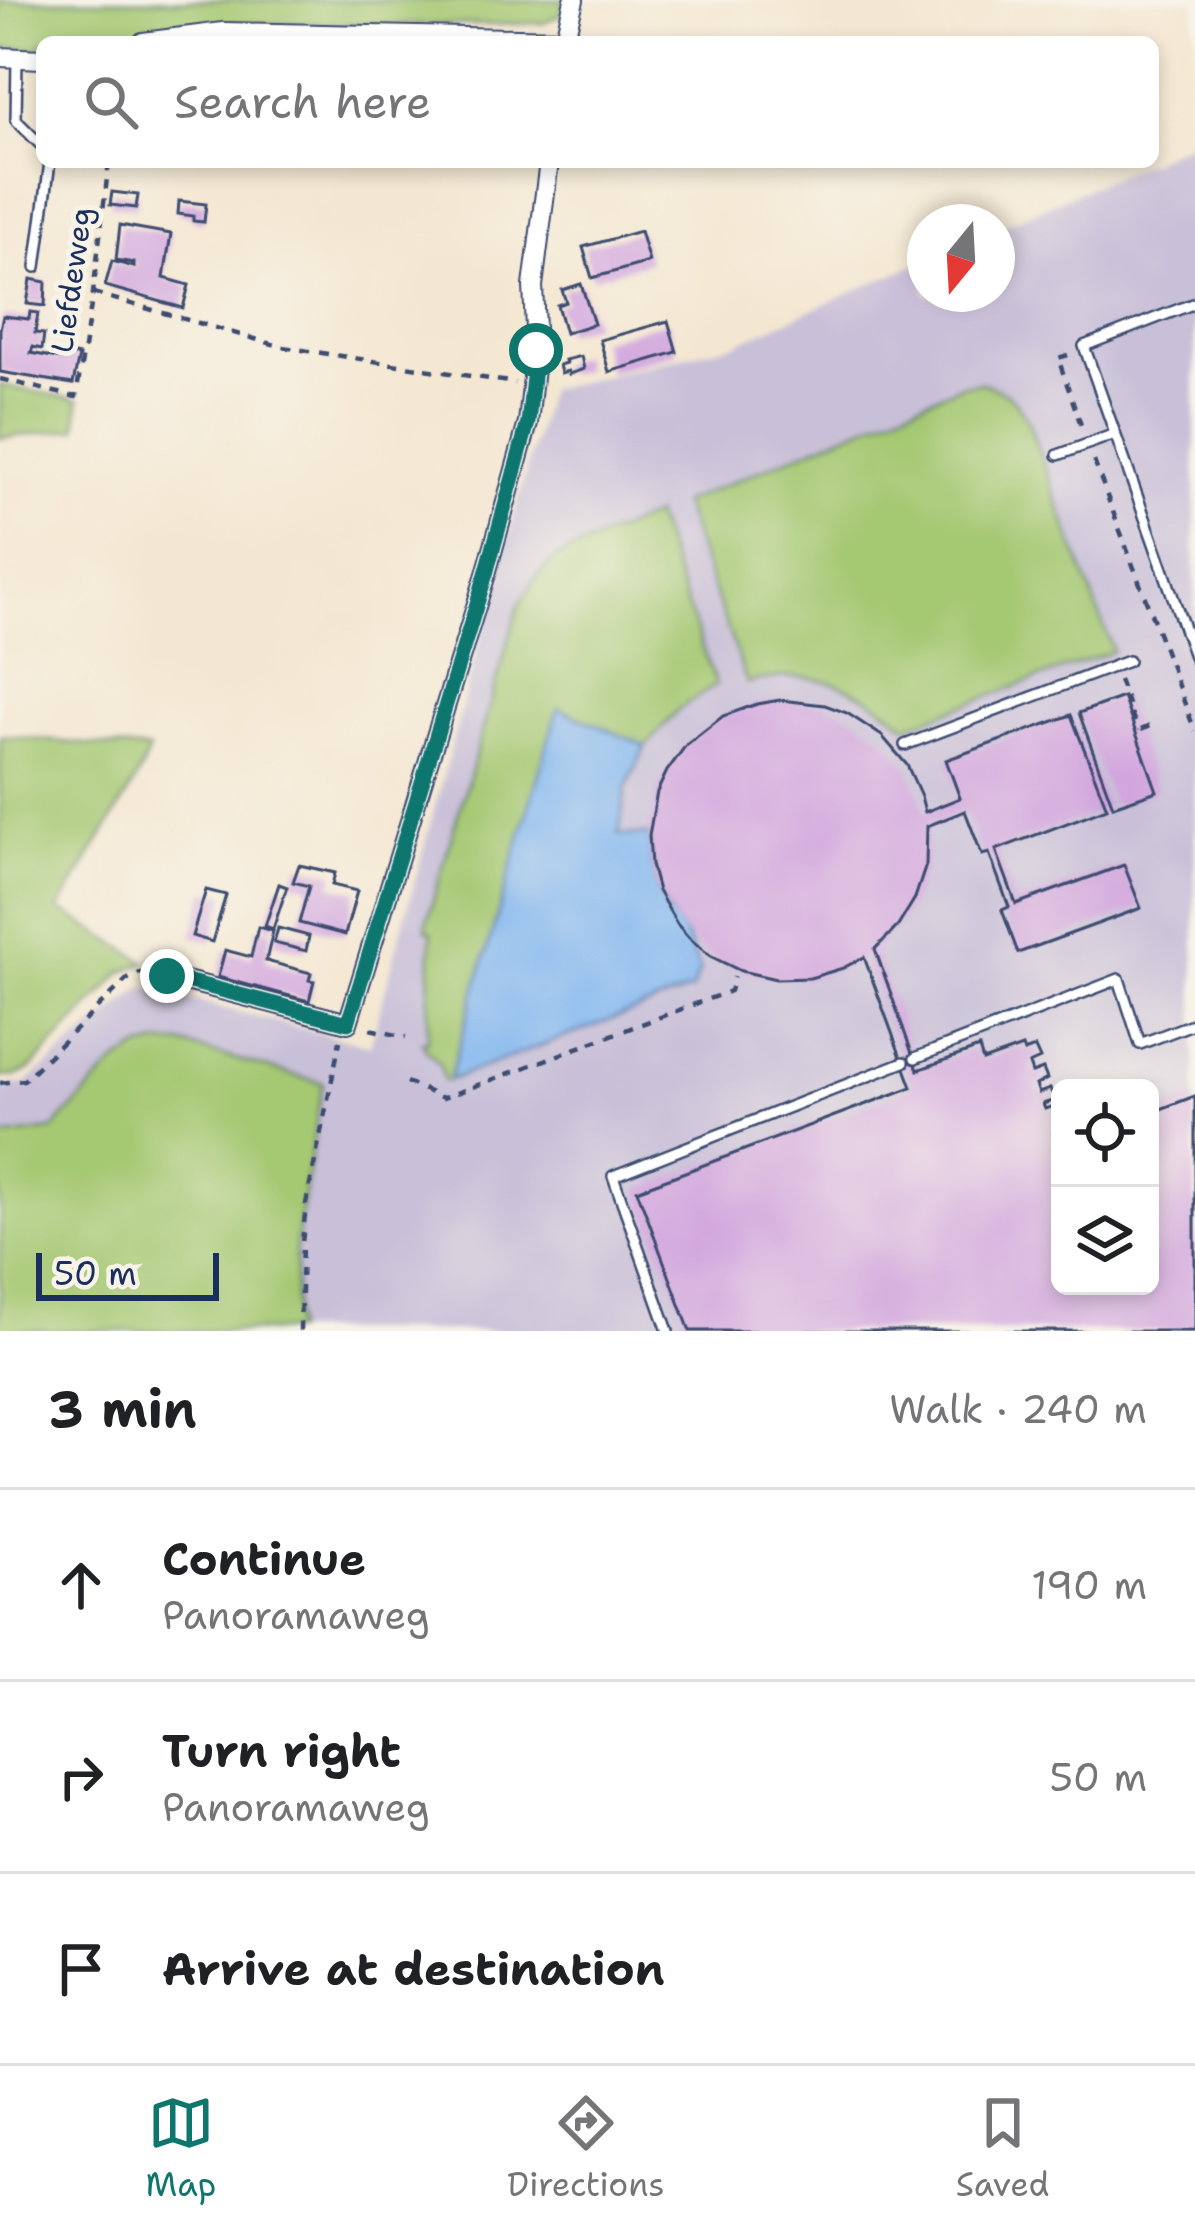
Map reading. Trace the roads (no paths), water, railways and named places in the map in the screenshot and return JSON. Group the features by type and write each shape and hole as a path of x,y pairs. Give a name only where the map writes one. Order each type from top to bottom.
{"street":[{"path":"565,36 574,0"},
{"path":"191,36 223,32 375,36"},
{"path":"167,976 348,1023 528,423 536,350 533,286 548,168"}],"lane":[{"path":"9,58 16,120 36,140"},
{"path":"36,268 49,168"},
{"path":"1195,303 1084,346 1195,659"},
{"path":"1058,455 1115,434"},
{"path":"905,745 1128,661"},
{"path":"668,1331 613,1176 1119,979 1140,1044 1195,1023"}],"water":[{"path":"558,708 646,746 626,789 619,835 649,835 658,891 684,932 700,970 692,990 449,1080"}]}
